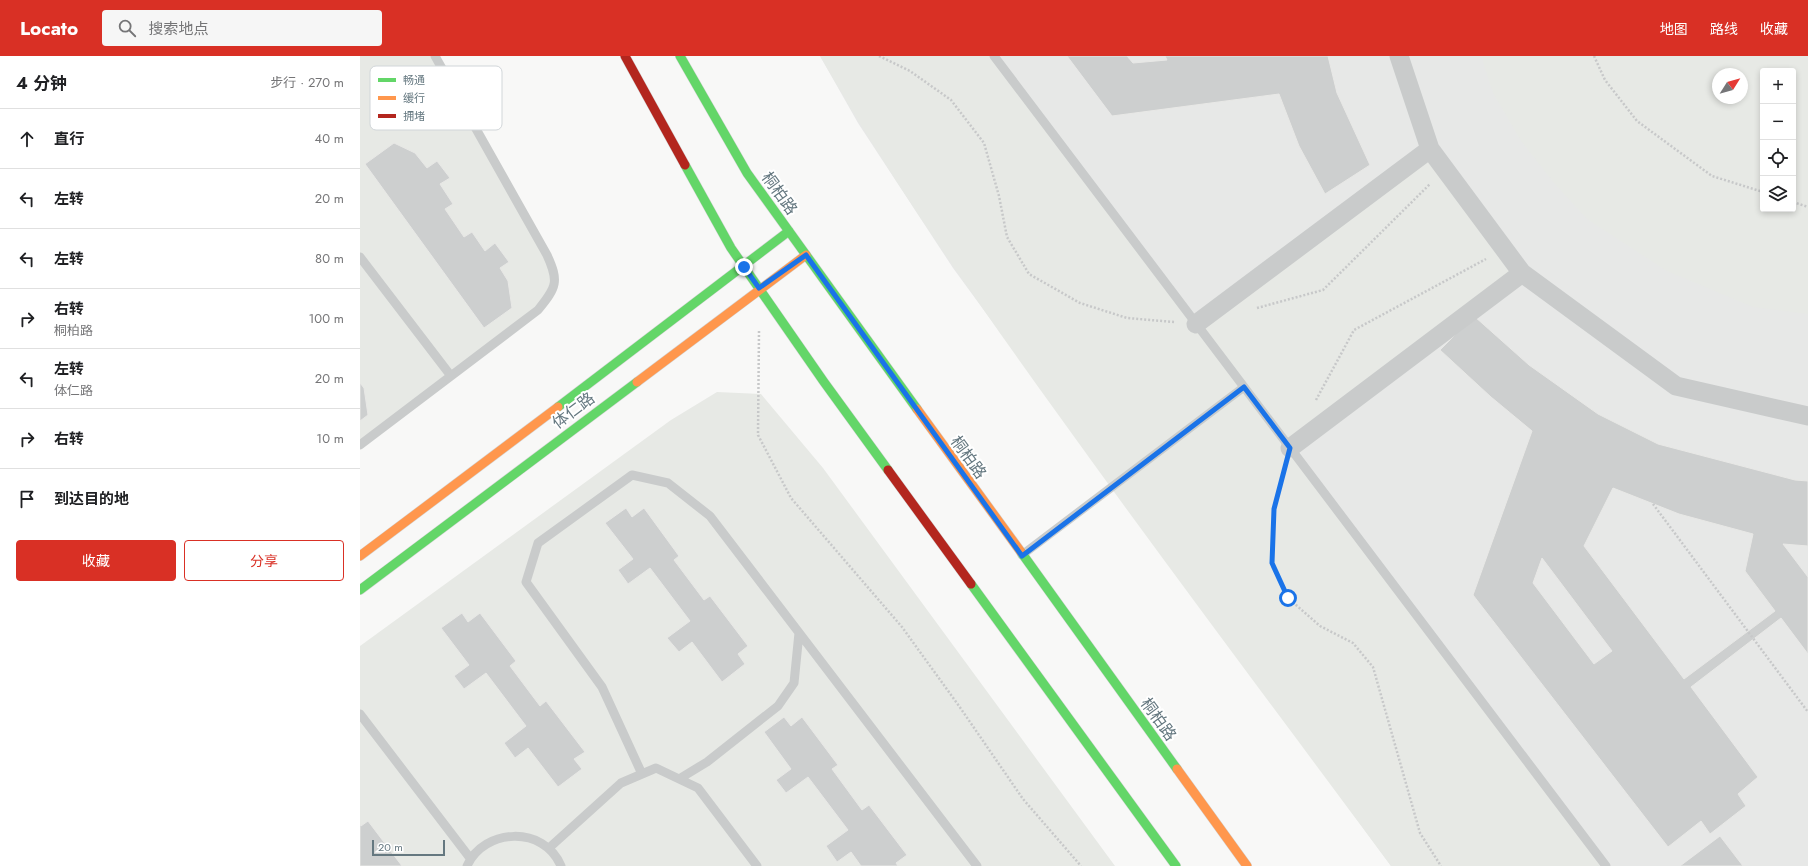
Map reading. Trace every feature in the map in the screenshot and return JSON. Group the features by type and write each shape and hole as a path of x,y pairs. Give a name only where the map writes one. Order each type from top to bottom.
{"main road":[{"path":"625,56 731,248 824,382 1176,866"},
{"name":"桐柏路","path":"680,56 748,173 1022,556 1247,866"},
{"name":"体仁路","path":"360,556 744,267 789,231"},
{"name":"体仁路","path":"360,590 759,288 806,255"}],"street":[{"path":"1399,56 1430,149 1522,273 1676,386 1808,416"},
{"path":"1196,324 1430,149"},
{"path":"1290,448 1522,273"}],"lane":[{"path":"435,56 441,66"},
{"path":"994,56 1606,866"},
{"path":"360,445 538,310 552,293 555,273 476,130"},
{"path":"360,257 451,376"},
{"path":"1022,556 1244,387"},
{"path":"642,774 602,687 526,582 538,543 632,475 668,484 710,516 976,866"},
{"path":"679,779 707,762 778,706 794,683 799,633"},
{"path":"360,714 469,862 483,845 499,837 517,835 535,840 549,848 561,866"},
{"path":"549,848 621,783 656,768 698,788 757,866"}],"path":[{"path":"879,56 910,71 951,100 984,143 1000,196 1007,238 1029,274 1080,303 1127,318 1196,324"},
{"path":"1594,56 1605,80 1637,120 1712,176 1760,191"},
{"path":"1256,308 1323,290 1445,170"},
{"path":"1796,203 1808,207"},
{"path":"1313,406 1354,330 1504,249"},
{"path":"759,327 758,435 791,498 902,627 1023,799 1081,866"},
{"path":"1290,448 1274,509 1272,563 1288,598 1320,626 1353,644 1373,667 1420,833 1441,866"},
{"path":"1653,504 1808,712"}],"shaded area":[{"path":"360,56 435,56 441,66 370,66 370,130 476,130 555,273 538,310 360,445"},
{"path":"820,56 1808,56 1808,866 1391,866 953,268 858,123"},
{"path":"820,56 994,56 1196,324 1430,149 1522,273 1290,448 1606,866 1391,866 1139,527 1057,413 904,193 875,148"},
{"path":"1481,56 1808,56 1808,314 1753,307 1667,271 1587,219 1555,184 1521,141 1493,93"},
{"path":"717,392 761,394 823,468 1115,866 360,866 360,646 671,420"}],"building":[{"path":"1067,56 1127,56 1133,63 1167,60 1165,56 1328,56 1337,93 1370,165 1325,194 1299,146 1279,94 1112,116"},
{"path":"394,143 415,153 427,168 437,161 450,178 440,184 453,204 445,209 464,237 472,232 485,251 495,243 509,262 500,268 508,281 512,308 484,328 365,164"},
{"path":"1474,316 1529,365 1598,414 1658,444 1795,480 1808,481 1808,546 1783,544 1808,577 1808,654 1781,618 1691,687 1758,777 1738,794 1746,806 1710,834 1701,821 1668,847 1473,595 1532,431 1491,397 1440,350","holes":["1613,488 1679,514 1753,534 1745,571 1775,611 1684,679 1584,546","1542,558 1612,651 1594,664 1533,583"]},
{"path":"360,383 364,388 368,415 360,421"},
{"path":"626,508 632,517 644,508 679,556 674,560 704,600 710,596 748,646 738,654 745,664 722,682 692,642 679,652 667,638 690,621 650,568 628,584 618,570 633,559 605,523"},
{"path":"462,613 468,622 480,613 516,661 510,666 540,706 546,701 585,752 574,759 582,769 558,787 528,748 515,758 504,743 526,726 486,673 464,689 454,676 469,665 441,628"},
{"path":"784,717 791,726 802,717 838,765 832,769 862,810 869,805 907,855 896,863 898,866 861,866 851,852 837,862 826,846 848,830 808,777 786,793 776,780 791,769 764,732"},
{"path":"368,821 402,866 360,866 360,824 361,826"},
{"path":"1720,836 1743,866 1680,866"}],"traffic: fast":[{"path":"680,56 747,173 917,409"},
{"path":"685,165 731,248 824,382 888,470"},
{"path":"558,407 789,231"},
{"path":"360,590 637,382"},
{"path":"1021,552 1177,769"},
{"path":"971,584 1176,866"}],"traffic: slow":[{"path":"637,382 806,255"},
{"path":"360,556 558,407"},
{"path":"917,409 1021,552"},
{"path":"1177,769 1247,866"}],"traffic: jam":[{"path":"625,56 685,165"},
{"path":"888,470 971,584"}],"route":[{"path":"744,267 759,288 806,255 1022,556 1244,387 1290,448 1274,509 1272,563 1288,598"}]}
